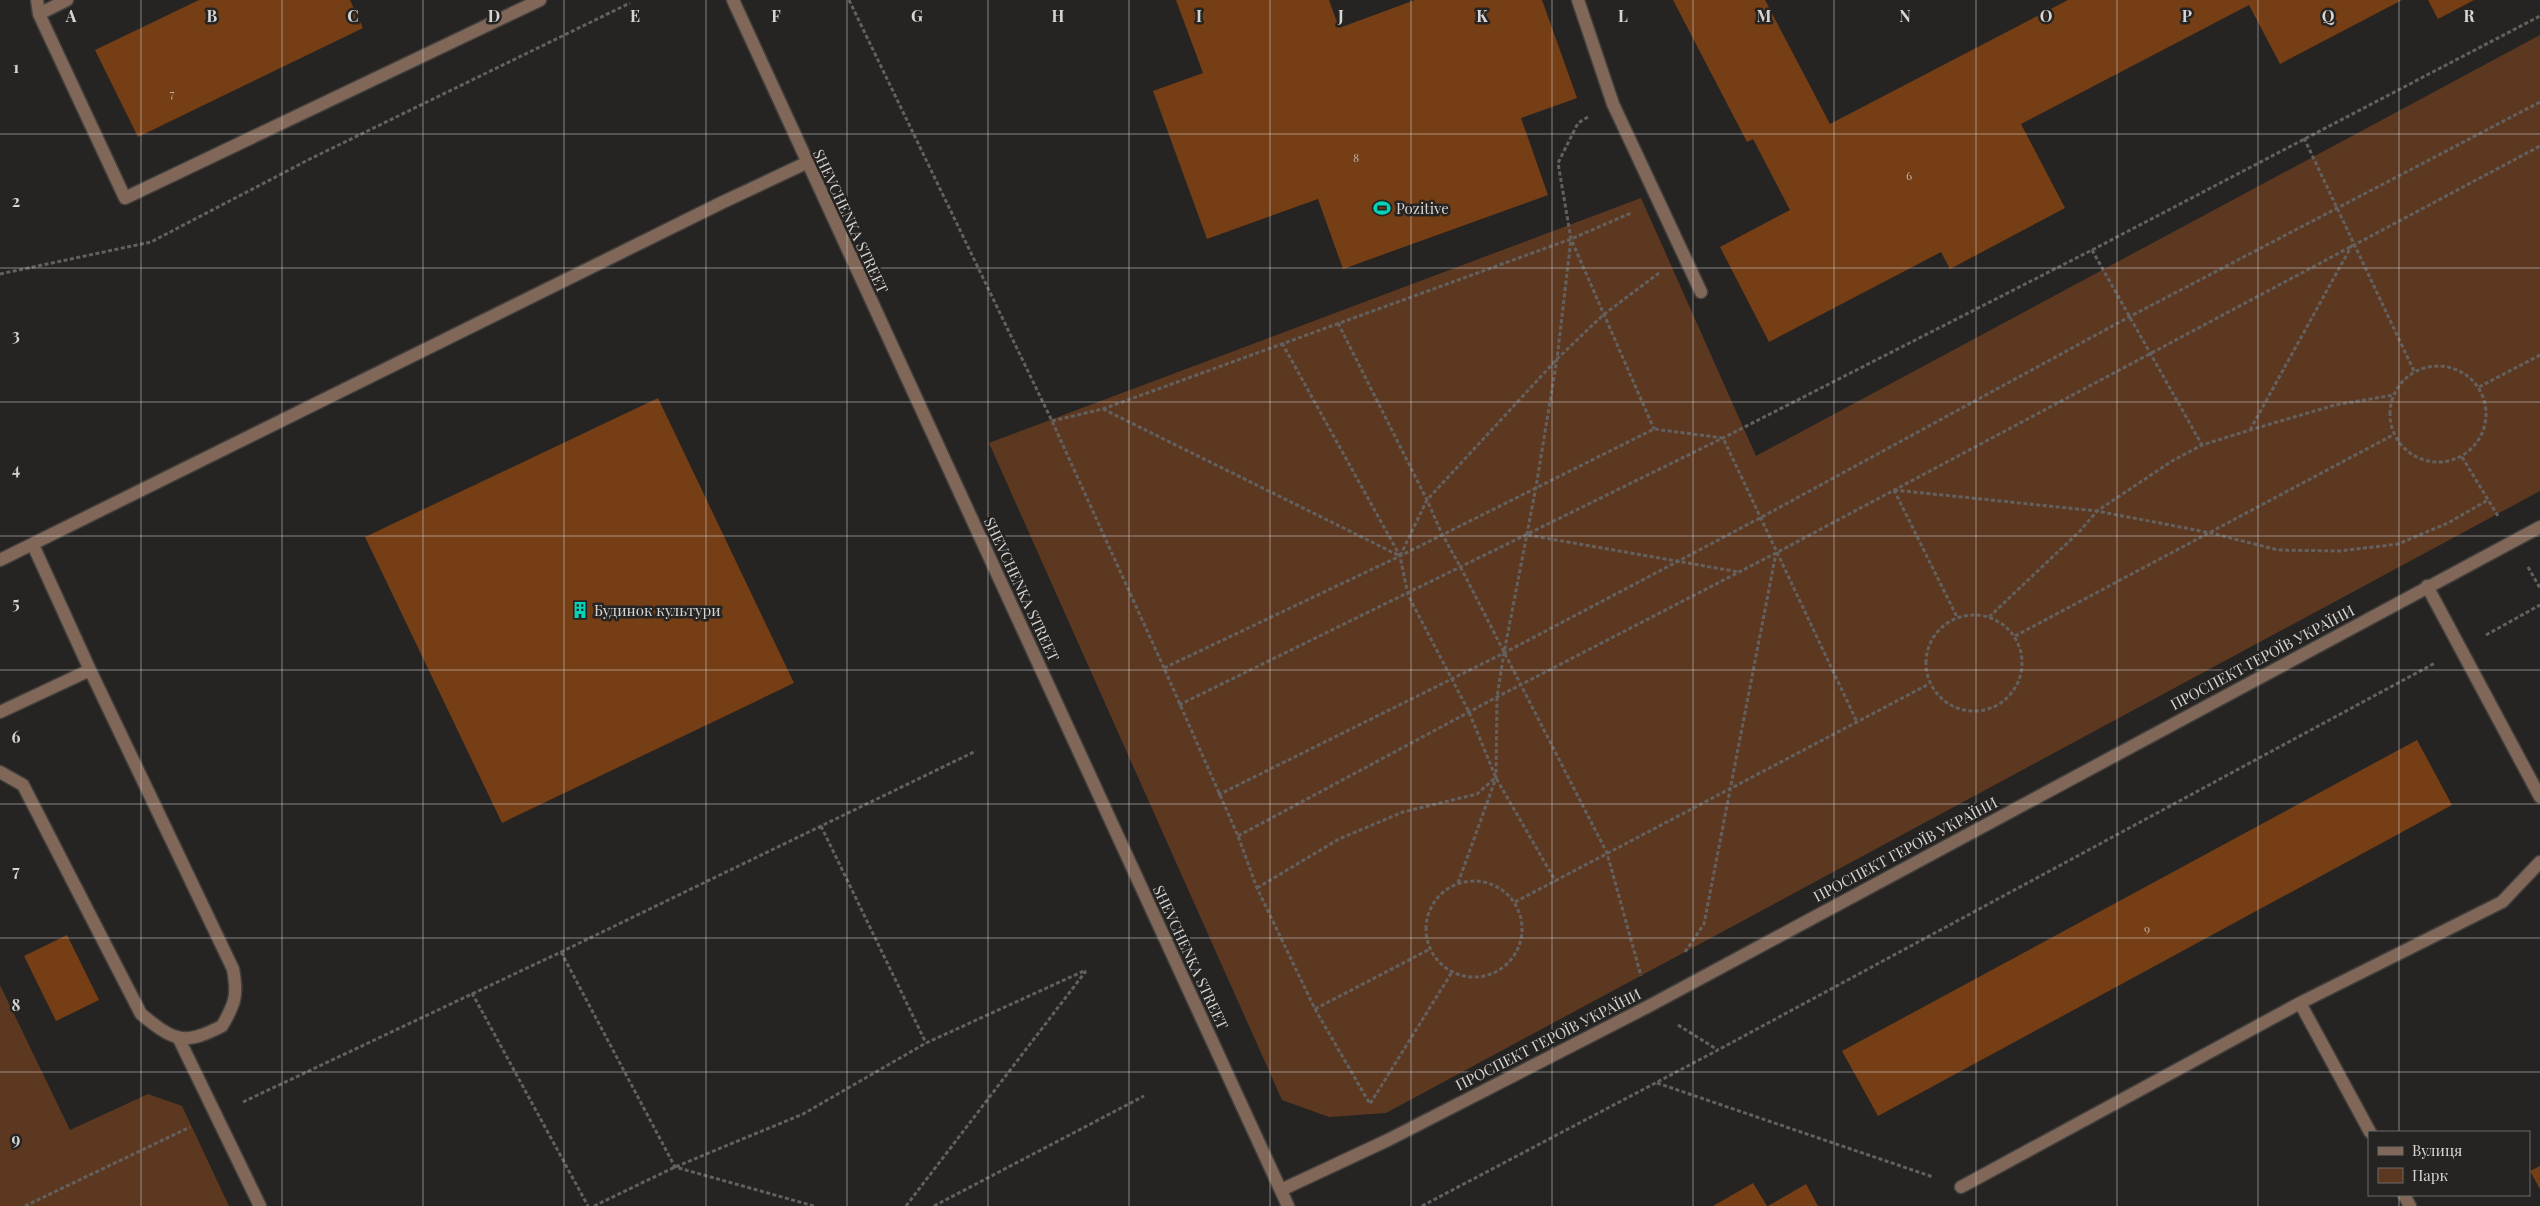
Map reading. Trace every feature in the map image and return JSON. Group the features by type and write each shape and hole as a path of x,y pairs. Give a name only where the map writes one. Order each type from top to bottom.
{"street":[{"path":"37,0 38,14 125,198 540,0"},
{"path":"38,14 67,0"},
{"name":"SHEVCHENKA STREET","path":"733,0 806,163 1288,1206"},
{"path":"1578,0 1612,104 1701,292"},
{"path":"0,560 721,203 806,163"},
{"name":"ПРОСПЕКТ ГЕРОЇВ УКРАЇНИ","path":"1281,1190 1388,1140 1649,1006 2426,586 2540,527"},
{"path":"0,772 23,785 142,1014 164,1033 188,1040 222,1026 234,1005 236,989 233,969 90,670 33,545"},
{"path":"2426,586 2540,797"},
{"path":"0,712 90,670"},
{"path":"1961,1187 2300,1003 2502,902 2540,862"},
{"path":"2300,1003 2369,1131"},
{"path":"178,1037 260,1206"}],"path":[{"path":"849,0 1052,421 1238,836 1257,888 1314,1009 1370,1104 1452,972"},
{"path":"0,274 151,242 310,159 630,3"},
{"path":"1179,705 1408,595 1724,438 2092,250 2540,16"},
{"path":"1218,795 1504,653 1760,518 2129,317 2338,210 2540,102"},
{"path":"1612,104 1578,123 1558,163 1570,239 1654,429"},
{"path":"2304,138 2338,210 2352,245 2414,371"},
{"path":"1238,836 1497,697 1776,553 2148,353 2540,146"},
{"path":"1052,421 1102,409 1570,239 1659,201"},
{"path":"1458,883 1496,778 1497,697 1528,535 1557,359 1570,239"},
{"path":"2250,430 2352,245"},
{"path":"2092,250 2148,353 2202,445"},
{"path":"1400,556 1427,500 1557,359 1603,315 1683,256"},
{"path":"1338,323 1427,500 1442,534 1522,685 1607,853 1649,1006 1718,1050"},
{"path":"1282,343 1400,556 1408,595 1470,712 1496,778 1556,882"},
{"path":"2479,387 2540,355"},
{"path":"2437,365 2453,368 2468,376 2479,387 2486,402 2486,418 2482,433 2474,446 2462,457 2446,462 2423,460 2403,448 2393,435 2389,419 2396,388 2414,371 2437,365"},
{"path":"1989,617 2080,531 2097,511 2172,461 2202,445 2336,404 2394,395"},
{"path":"1102,409 1400,556"},
{"path":"1164,668 1400,556 1654,429 1724,438"},
{"path":"2015,636 2393,435"},
{"path":"1724,438 1776,553 1857,722"},
{"path":"2462,457 2513,541"},
{"path":"1894,490 2097,511 2211,533 2278,550 2340,551 2398,544 2448,523 2488,500"},
{"path":"1894,490 1957,617"},
{"path":"1528,535 1739,572"},
{"path":"1682,957 1704,924 1776,553"},
{"path":"1422,1206 1657,1083 2540,605"},
{"path":"1974,614 1989,617 2003,624 2015,636 2021,651 2022,668 2018,682 2010,696 1998,706 1982,711 1967,711 1951,707 1939,697 1929,684 1925,668 1926,652 1938,631 1957,617 1974,614"},
{"path":"1515,902 1731,790 1929,684"},
{"path":"25,1206 561,952 976,751"},
{"path":"1257,888 1339,839 1403,812 1477,794 1496,778"},
{"path":"821,826 926,1043"},
{"path":"1474,880 1489,883 1504,890 1515,902 1522,917 1523,933 1519,949 1510,962 1498,972 1482,977 1467,977 1452,972 1439,963 1430,949 1425,934 1427,918 1433,903 1444,891 1458,883 1474,880"},
{"path":"1314,1009 1430,949"},
{"path":"561,952 675,1167 814,1206"},
{"path":"594,1206 675,1167 803,1114 926,1043 1086,970 906,1206"},
{"path":"472,993 588,1206"},
{"path":"1657,1083 1961,1187"},
{"path":"934,1206 1144,1096"},
{"path":"38,1200 38,1206"}],"green space":[{"path":"2540,35 2540,491 1386,1113 1329,1117 1282,1100 989,443 1641,198 1756,456"},
{"path":"0,985 70,1130 148,1094 182,1106 229,1206 0,1206"}],"building":[{"path":"199,0 350,0 363,28 138,137 95,50"},
{"path":"1176,0 1329,0 1339,28 1415,0 1542,0 1577,98 1521,118 1548,195 1343,269 1318,199 1207,239 1153,91 1203,73"},
{"path":"1673,0 1765,0 1830,124 2068,0 2402,0 2280,64 2249,5 2021,124 2065,208 1950,269 1941,252 1769,342 1720,247 1790,210 1753,139 1747,142"},
{"path":"2428,0 2474,0 2438,19"},
{"name":"Будинок культури","path":"658,398 794,683 502,823 365,537"},
{"path":"2417,740 2452,805 1878,1116 1842,1051"},
{"path":"67,935 99,1000 56,1021 24,956"},
{"path":"2540,1166 2540,1189 2530,1171"},
{"path":"1753,1183 1767,1206 1713,1206"},
{"path":"1806,1184 1818,1206 1768,1206"}],"place":[{"name":"Pozitive","path":"1382,208"},
{"name":"Будинок культури","path":"580,610"}]}
